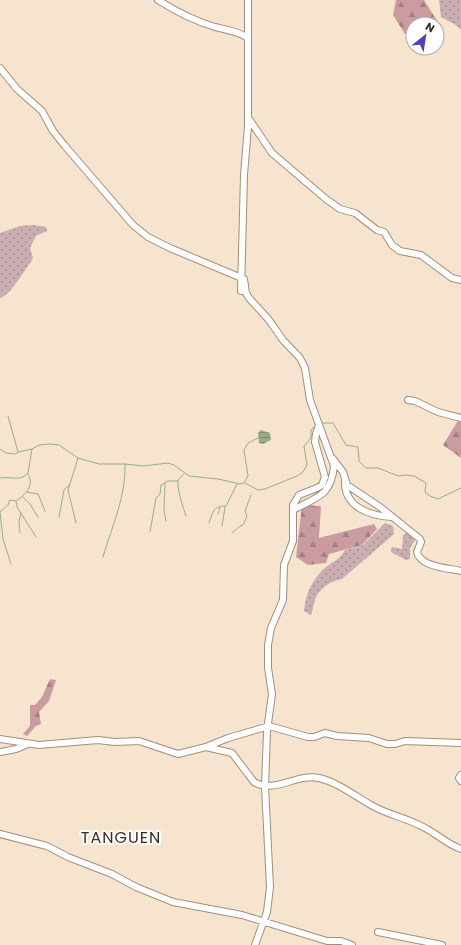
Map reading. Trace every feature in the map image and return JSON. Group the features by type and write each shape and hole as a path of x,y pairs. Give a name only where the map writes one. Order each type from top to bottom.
{"street":[{"path":"158,0 190,17 236,32 248,38"},
{"path":"241,291 240,276 248,118 248,0"},
{"path":"0,68 17,89 42,111 53,131 133,225 148,237 170,248 240,276 244,279 246,293 249,298 269,320 283,340 300,358 305,368 310,400 334,466 333,473 325,493 293,510"},
{"path":"248,118 265,145 272,153 326,199 340,208 355,214 377,230 384,232 392,245 400,251 421,255 452,278 461,280"},
{"path":"408,400 416,401 438,412 461,418"},
{"path":"255,945 265,920 270,887 265,787 268,726 272,694 268,668 268,645 271,628 283,600 284,565 293,541 293,510 295,500 299,495 318,488 324,481 324,473 315,442 316,434 320,425"},
{"path":"331,457 343,472 348,498 362,510 381,516 392,516"},
{"path":"345,481 352,490 392,516 420,539 421,542 417,552 421,560 428,564 461,571"},
{"path":"0,739 39,745 98,740 115,742 139,741 178,754 206,747 228,738 268,726 314,738 325,734 369,738 387,744 395,744 405,741 461,743"},
{"path":"0,752 16,749 28,744"},
{"path":"206,747 232,753 254,782 265,787 304,778 320,778 375,807 419,824 461,849"},
{"path":"461,775 459,778 461,781"},
{"path":"0,834 47,846 75,860 112,874 136,887 173,902 265,920 327,941 341,941 352,945"},
{"path":"378,932 442,945"}],"shaded area":[{"path":"439,0 461,0 461,30 456,25 445,19 445,16 441,16"},
{"path":"33,225 46,227 47,231 36,236 30,248 33,258 9,292 0,298 0,233 20,226"},
{"path":"261,430 270,433 271,440 263,444 259,443 258,433"},
{"path":"385,523 393,526 394,534 342,579 330,583 322,589 316,596 311,615 304,611 306,598 310,587 317,576 326,567 339,558 345,550 363,545"},
{"path":"409,532 416,538 410,548 410,559 406,560 391,552 391,549 392,547 402,549 403,535"}],"green space":[{"path":"396,0 424,0 434,16 405,16 405,34 393,15"},
{"path":"459,419 461,421 461,458 443,445"},
{"path":"302,505 321,506 319,538 374,524 377,529 362,545 329,554 326,563 308,565 296,557"},
{"path":"50,679 56,680 49,701 39,712 41,724 36,726 27,736 23,734 30,726 30,705 35,705 42,697"}],"waterway":[{"path":"8,416 18,452 32,449"},
{"path":"321,423 333,423 346,445 358,447 359,461 366,468 378,468 398,476 414,476 426,483 425,492 438,499 461,488"},
{"path":"245,483 258,490 265,489 297,476 303,472 307,465 304,446 311,438 311,430 316,425"},
{"path":"0,478 18,478 25,476 28,473 32,449 39,445 50,444 59,445 78,458 99,464 143,466 168,463 174,465 189,476 218,479 240,484 244,483 248,476 244,450 248,443 258,438"},
{"path":"0,449 6,453 16,454 18,452"},
{"path":"76,523 68,490 78,458"},
{"path":"103,557 121,500 125,476 125,464"},
{"path":"28,474 30,478 30,486 26,493 16,501 17,507 36,537"},
{"path":"150,532 156,498 160,494 161,485 168,481 177,481 184,474"},
{"path":"178,481 179,494 186,516"},
{"path":"59,517 64,490 70,484"},
{"path":"165,484 164,510 166,521"},
{"path":"209,523 214,510 218,507 226,506 237,484"},
{"path":"27,492 38,494 45,511"},
{"path":"232,533 243,525 246,519 245,511 251,495"},
{"path":"23,497 30,504 38,517"},
{"path":"11,564 3,539 0,512 8,505 10,500 16,501"},
{"path":"218,514 220,507"},
{"path":"222,526 225,507"},
{"path":"20,532 19,522 21,513"}],"district":[{"name":"TANGUEN","path":"121,837"}]}
